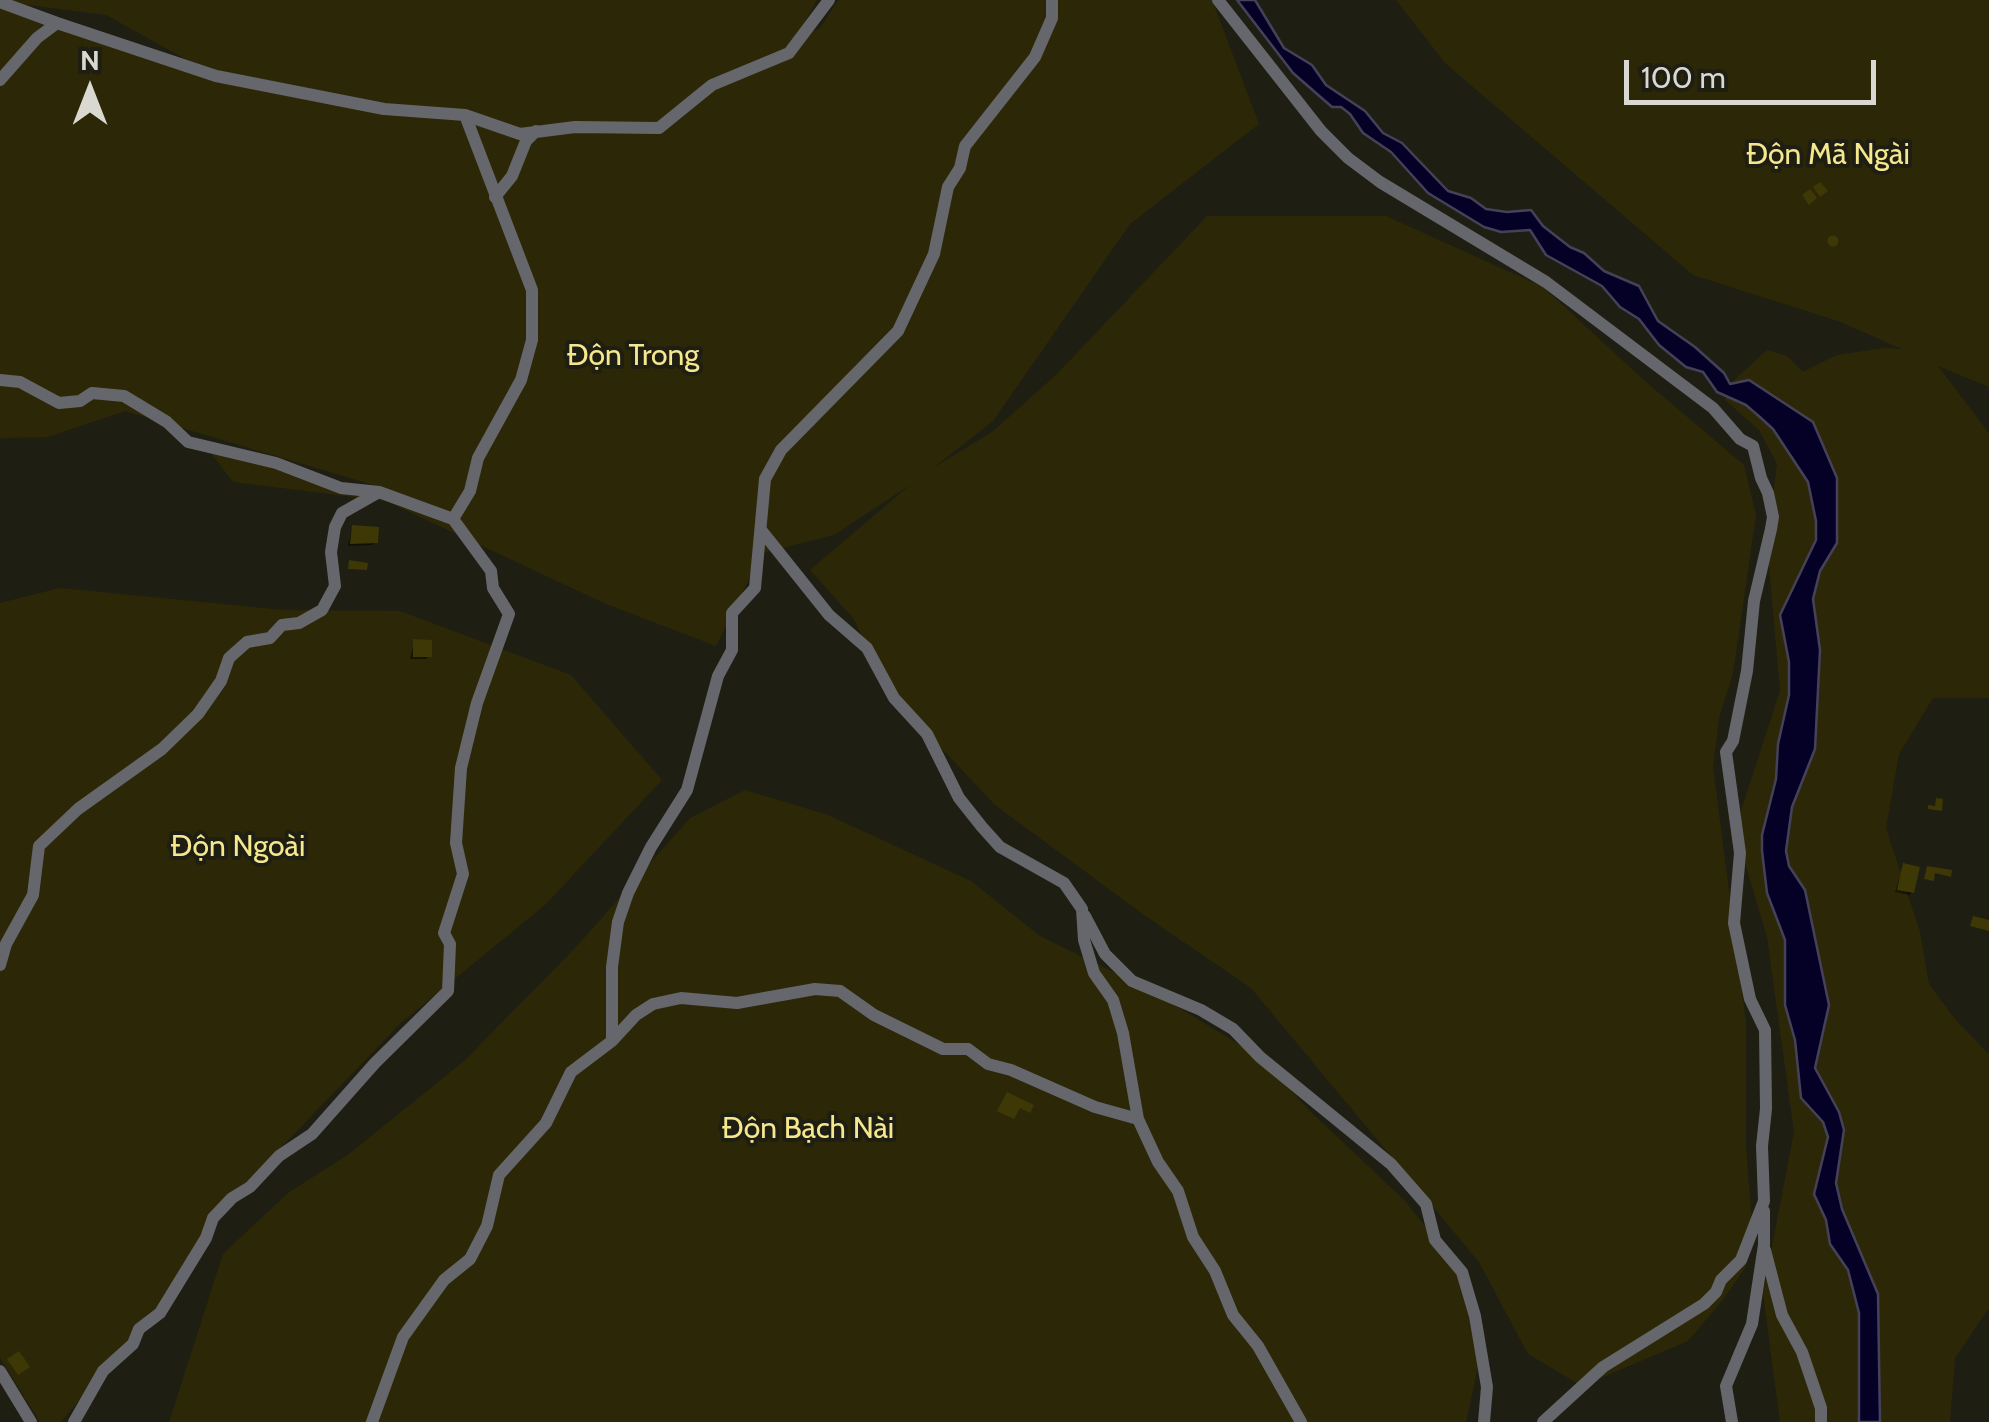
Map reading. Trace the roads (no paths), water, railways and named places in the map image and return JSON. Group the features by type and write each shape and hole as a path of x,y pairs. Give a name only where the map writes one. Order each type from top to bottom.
{"street":[{"path":"0,2 216,76 384,110 465,115 520,134 575,127 659,128 712,84 789,53 829,0"},
{"path":"612,1041 612,967 618,922 651,847 686,790 718,676 732,650 732,614 755,588 765,479 780,450 898,332 934,254 948,187 960,168 965,146 1035,57 1052,18 1052,0"},
{"path":"1218,0 1321,131 1348,158 1380,182 1546,282 1714,408 1740,439 1753,446 1772,517 1754,600 1747,671 1726,763 1740,853 1734,923 1750,999 1765,1030 1764,1245 1752,1324 1726,1386 1732,1422"},
{"path":"0,80 37,38 57,23"},
{"path":"453,519 470,491 478,458 521,380 532,340 532,290 465,115"},
{"path":"496,197 536,131"},
{"path":"0,380 20,382 59,404 80,401 92,393 124,396 168,422 188,442 276,463 341,488 379,492 453,519 491,571 493,588 509,614 476,703 461,768 456,843 463,874 444,932 450,944 448,991 375,1063 312,1134 279,1156 250,1187 212,1218 206,1238 160,1313 139,1329 133,1344 104,1371 74,1422"},
{"path":"0,965 6,944 33,895 39,846 78,809 174,738 198,714 221,681 229,658 247,642 270,638 282,625 300,623 322,610 335,586 335,527 342,513 379,492"},
{"path":"761,530 829,615 867,648 894,698 927,734 958,798 1000,847 1064,884 1082,909 1104,954 1132,981 1201,1010 1233,1029 1260,1057 1391,1164 1426,1204 1436,1240 1462,1272 1475,1316 1487,1387 1484,1422"},
{"path":"1082,909 1084,940 1094,973 1113,1000 1123,1033 1138,1119 1158,1162 1178,1191 1193,1238 1215,1270 1232,1315 1258,1346 1301,1422"},
{"path":"372,1422 403,1337 444,1280 470,1259 487,1226 499,1175 546,1123 571,1072 654,1004 680,998 737,1003 815,989 840,991 874,1016 943,1048 968,1048 988,1064 1096,1107 1138,1119"},
{"path":"1542,1422 1603,1368 1704,1304 1741,1260 1764,1201"},
{"path":"1764,1245 1782,1315 1802,1352 1821,1408 1821,1422"},
{"path":"0,1371 31,1422"}],"park label":[{"name":"Độn Mã Ngài","path":"1828,155"},
{"name":"Độn Trong","path":"633,356"},
{"name":"Độn Ngoài","path":"238,847"},
{"name":"Độn Bạch Nài","path":"808,1129"}]}
